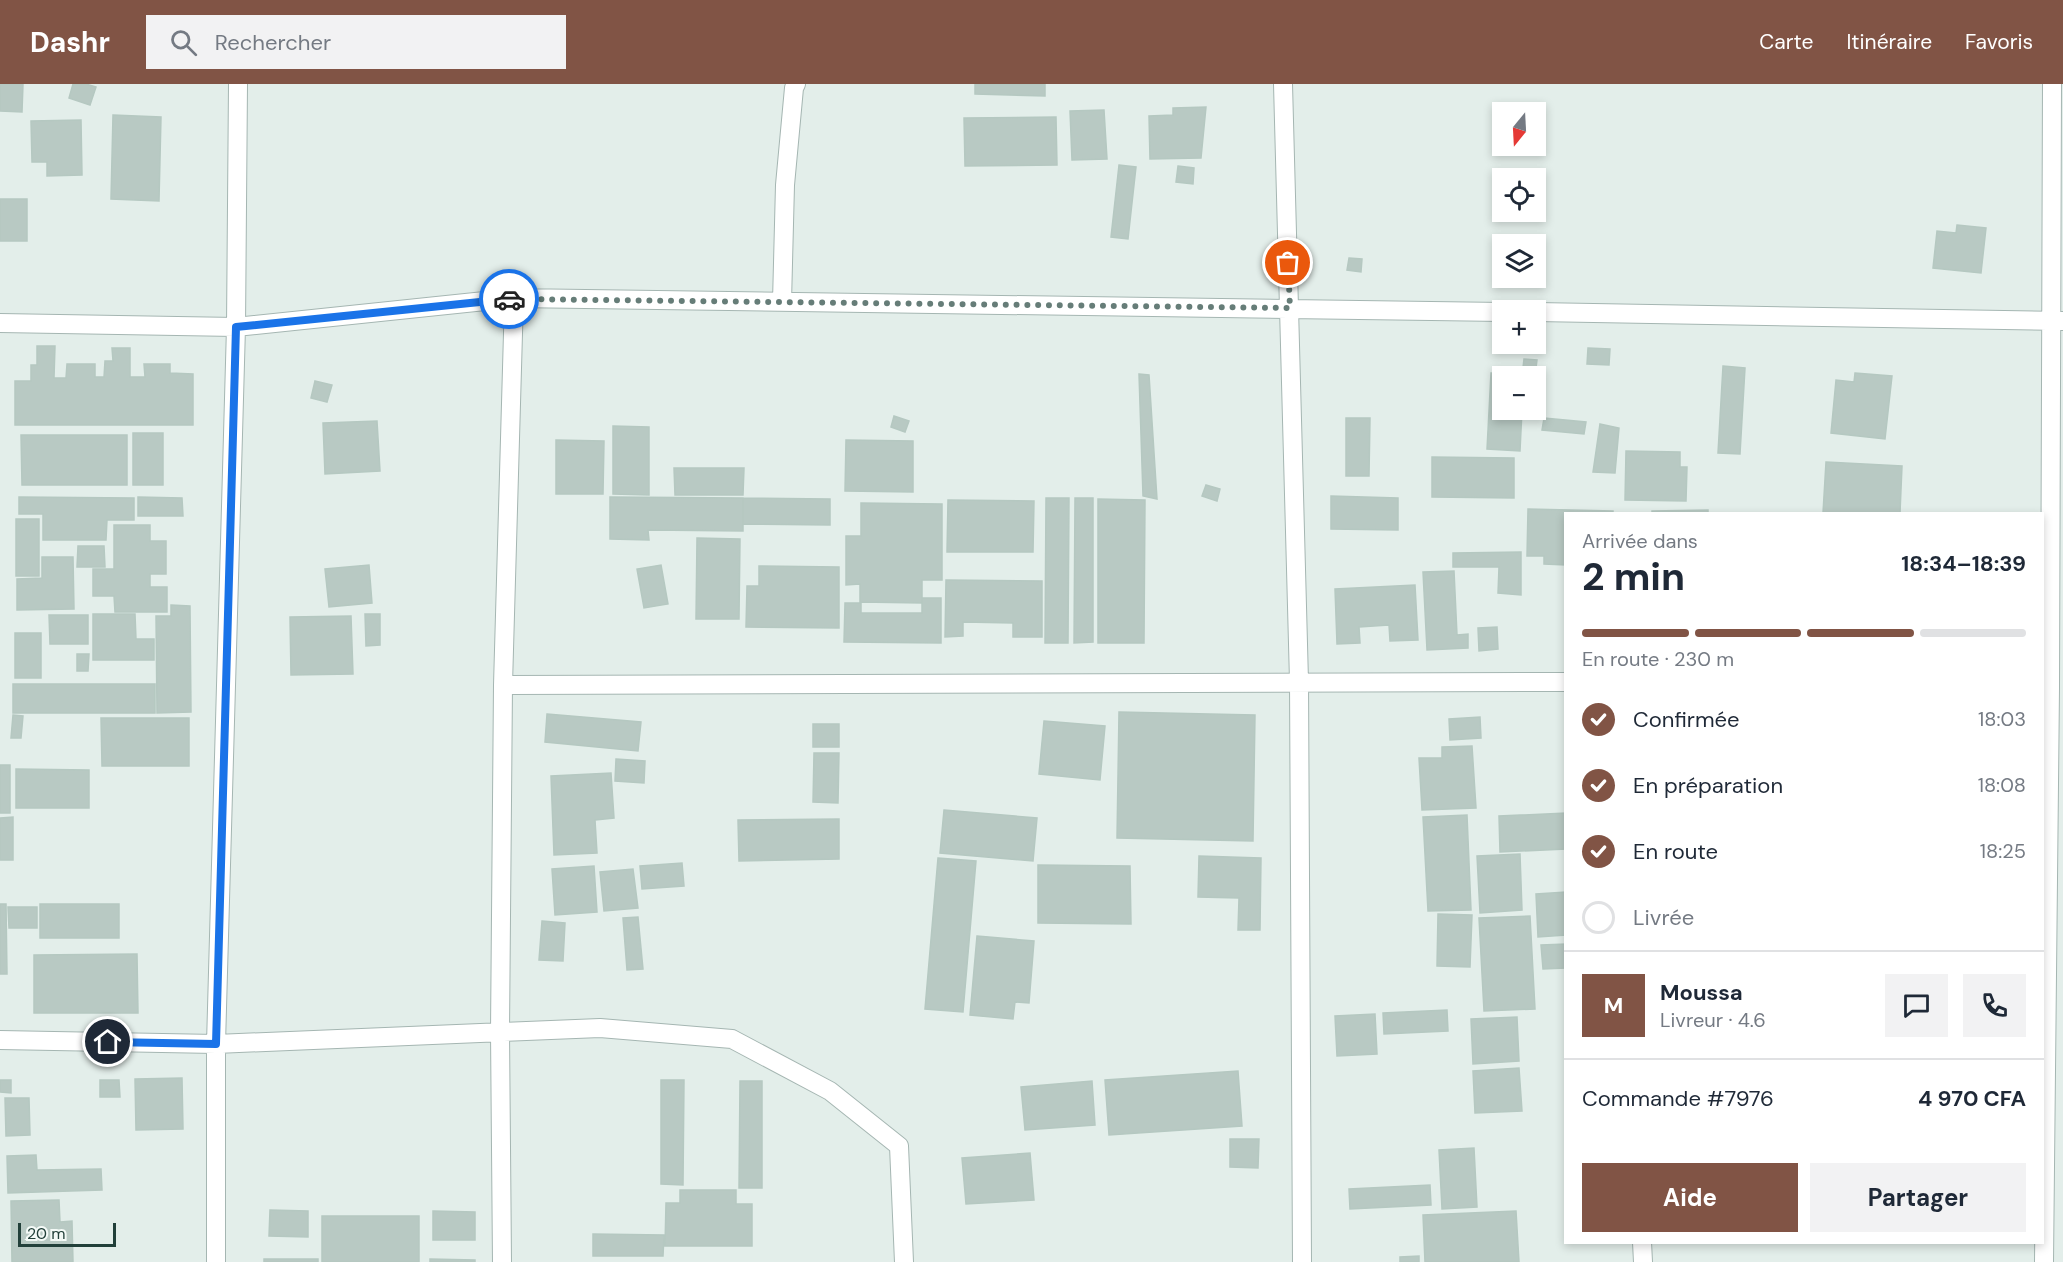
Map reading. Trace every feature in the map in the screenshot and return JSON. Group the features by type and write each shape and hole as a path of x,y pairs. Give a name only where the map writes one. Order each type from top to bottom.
{"street":[{"path":"216,1262 216,1044 236,327 238,84"},
{"path":"782,302 785,185 796,84"},
{"path":"1283,84 1299,681 1302,1262"},
{"path":"2044,1262 2054,1141 2047,688 2057,321 2052,84"},
{"path":"502,1262 500,1032 503,685 514,298"},
{"path":"0,323 236,327 514,298 1492,312"},
{"path":"1546,312 2057,321"},
{"path":"503,685 1564,681"},
{"path":"0,1040 216,1044 600,1028 732,1039 830,1091 899,1146 904,1262"},
{"path":"1642,1244 1643,1262"}],"building":[{"path":"0,84 23,84 22,112 0,111"},
{"path":"73,84 96,87 90,105 69,98"},
{"path":"975,84 1045,84 1045,96 975,94"},
{"path":"1206,107 1201,158 1150,159 1149,116 1173,115 1173,108"},
{"path":"1104,110 1107,159 1072,160 1070,111"},
{"path":"113,115 161,117 159,201 111,199"},
{"path":"1056,117 1057,165 965,166 964,118"},
{"path":"81,120 82,175 47,176 47,162 32,162 31,121"},
{"path":"1119,165 1136,167 1128,239 1111,237"},
{"path":"1178,166 1194,168 1193,184 1176,182"},
{"path":"0,199 27,199 27,241 0,241"},
{"path":"1957,225 1986,228 1981,273 1933,268 1937,231 1956,233"},
{"path":"1349,258 1362,259 1361,272 1347,270"},
{"path":"37,346 55,346 54,378 66,378 67,364 95,364 95,377 104,377 105,361 113,361 112,348 130,348 130,377 145,377 144,364 170,364 170,373 193,374 193,425 15,425 15,381 31,381 31,365 37,365"},
{"path":"1588,348 1610,349 1609,365 1587,364"},
{"path":"1524,359 1537,360 1536,366 1523,366"},
{"path":"1723,366 1745,368 1740,454 1718,453"},
{"path":"1491,373 1492,420 1522,420 1520,451 1487,449"},
{"path":"1855,373 1892,376 1885,439 1831,433 1836,380 1854,382"},
{"path":"1139,374 1149,375 1157,499 1143,496"},
{"path":"315,381 332,385 327,402 311,398"},
{"path":"894,416 909,421 905,432 891,427"},
{"path":"1346,418 1370,418 1369,476 1346,476"},
{"path":"1546,418 1586,422 1584,434 1542,430"},
{"path":"377,421 380,471 325,474 323,423"},
{"path":"1600,424 1619,428 1615,473 1593,472"},
{"path":"613,426 649,427 649,495 613,494"},
{"path":"133,433 163,433 163,485 133,485"},
{"path":"21,435 127,435 127,485 22,485"},
{"path":"556,440 604,441 603,494 556,494"},
{"path":"846,440 913,441 913,492 845,491"},
{"path":"1626,451 1680,452 1680,467 1687,467 1686,501 1625,500"},
{"path":"1432,457 1514,458 1514,498 1432,497"},
{"path":"1826,462 1902,466 1900,512 1823,512"},
{"path":"674,468 744,468 743,495 675,495"},
{"path":"1206,485 1220,489 1217,501 1202,496"},
{"path":"1331,496 1398,498 1398,530 1331,529"},
{"path":"19,497 134,498 134,520 107,520 106,540 43,540 43,514 19,514"},
{"path":"138,497 182,498 183,516 138,516"},
{"path":"610,497 743,498 743,531 648,530 649,540 610,539"},
{"path":"743,498 830,499 830,525 743,524"},
{"path":"1046,498 1069,498 1068,643 1045,643"},
{"path":"1075,498 1093,498 1093,642 1074,643"},
{"path":"1098,499 1145,500 1144,643 1098,643"},
{"path":"948,500 1034,501 1033,552 947,552"},
{"path":"861,503 942,504 942,580 922,580 922,603 860,602 860,584 846,585 846,536 861,536"},
{"path":"1528,509 1613,511 1564,512 1564,565 1544,564 1544,556 1527,556"},
{"path":"1708,510 1708,512 1652,512"},
{"path":"16,519 39,519 39,576 16,576"},
{"path":"114,525 150,525 150,541 166,541 166,574 150,574 150,587 167,587 167,612 115,612 114,596 93,596 93,569 114,569"},
{"path":"697,538 740,539 739,619 696,619"},
{"path":"78,546 104,546 105,567 77,567"},
{"path":"1521,552 1521,595 1498,593 1499,567 1453,567 1453,553"},
{"path":"42,557 73,557 74,609 17,610 17,579 42,578"},
{"path":"369,565 372,603 329,607 325,569"},
{"path":"661,565 668,604 644,608 637,569"},
{"path":"759,566 839,567 839,628 746,627 747,586 759,586"},
{"path":"1454,571 1457,635 1468,634 1468,648 1427,650 1423,572"},
{"path":"946,580 1042,581 1042,637 1013,637 1013,623 963,622 963,636 945,637"},
{"path":"1415,585 1418,640 1390,641 1389,625 1359,627 1360,643 1337,644 1335,589"},
{"path":"922,598 941,598 941,643 844,642 845,603 861,603 861,613 922,613"},
{"path":"171,605 190,606 191,712 157,713 156,616 171,616"},
{"path":"93,614 135,614 136,639 154,639 154,660 93,660"},
{"path":"365,614 380,614 380,645 366,646"},
{"path":"49,615 88,615 88,644 50,644"},
{"path":"351,616 353,674 291,675 290,617"},
{"path":"1497,627 1498,649 1479,651 1478,628"},
{"path":"15,633 41,633 41,678 15,678"},
{"path":"77,654 89,654 88,671 77,671"},
{"path":"13,684 155,684 155,713 13,713"},
{"path":"1119,712 1255,715 1253,841 1117,838"},
{"path":"547,714 641,722 638,751 545,742"},
{"path":"13,715 23,716 21,738 11,738"},
{"path":"1480,717 1481,738 1450,740 1449,719"},
{"path":"101,718 189,718 189,766 102,766"},
{"path":"1044,721 1105,726 1100,780 1039,774"},
{"path":"813,724 839,724 839,747 813,747"},
{"path":"1472,746 1476,808 1422,810 1419,758 1442,758 1442,747"},
{"path":"814,753 839,753 838,803 813,802"},
{"path":"616,759 645,761 644,783 615,781"},
{"path":"0,765 10,765 10,813 0,813"},
{"path":"16,769 89,770 89,808 16,808"},
{"path":"611,773 614,818 595,820 597,853 554,855 551,776"},
{"path":"944,810 1037,818 1033,861 940,853"},
{"path":"1564,813 1564,849 1500,852 1499,816"},
{"path":"1467,815 1471,910 1428,911 1423,817"},
{"path":"13,817 13,860 0,860 0,818"},
{"path":"839,819 839,859 739,861 738,820"},
{"path":"1520,854 1522,910 1480,913 1477,856"},
{"path":"1199,856 1261,858 1260,930 1238,930 1239,898 1198,897"},
{"path":"938,858 976,861 963,1012 925,1009"},
{"path":"682,863 684,886 642,889 640,866"},
{"path":"1038,865 1130,866 1131,924 1038,923"},
{"path":"594,866 597,912 555,915 552,869"},
{"path":"633,869 638,908 604,911 600,872"},
{"path":"1564,892 1564,935 1538,937 1536,894"},
{"path":"0,904 6,904 7,974 0,974"},
{"path":"40,904 119,904 119,938 40,938"},
{"path":"8,907 37,907 37,928 9,928"},
{"path":"1438,914 1472,915 1470,967 1437,966"},
{"path":"1530,916 1535,1009 1484,1011 1479,918"},
{"path":"638,917 643,969 627,970 623,918"},
{"path":"542,921 565,923 563,961 539,960"},
{"path":"977,936 1034,941 1029,1003 1015,1002 1013,1019 970,1015"},
{"path":"1564,944 1564,968 1543,969 1541,945"},
{"path":"137,954 138,1013 34,1013 34,955"},
{"path":"1447,1010 1448,1031 1384,1034 1383,1013"},
{"path":"1375,1014 1377,1054 1337,1056 1335,1016"},
{"path":"1517,1017 1519,1061 1473,1064 1471,1019"},
{"path":"1519,1068 1522,1111 1475,1113 1473,1071"},
{"path":"1238,1071 1242,1126 1109,1135 1105,1080"},
{"path":"182,1078 183,1129 136,1130 135,1079"},
{"path":"0,1080 11,1080 11,1093 0,1092"},
{"path":"100,1080 119,1080 120,1097 100,1097"},
{"path":"661,1080 684,1080 683,1185 661,1184"},
{"path":"740,1081 762,1081 762,1188 739,1188"},
{"path":"1092,1081 1095,1125 1025,1130 1021,1087"},
{"path":"5,1098 29,1098 30,1135 6,1136"},
{"path":"1230,1139 1259,1139 1258,1168 1230,1167"},
{"path":"1474,1148 1477,1207 1442,1209 1439,1150"},
{"path":"1030,1153 1034,1200 966,1204 962,1158"},
{"path":"36,1155 37,1170 101,1169 102,1190 8,1193 7,1156"},
{"path":"1430,1185 1431,1205 1350,1209 1349,1189"},
{"path":"680,1190 736,1190 736,1204 752,1204 752,1246 665,1246 666,1203 680,1203"},
{"path":"59,1200 60,1222 72,1221 73,1262 12,1262 11,1201"},
{"path":"270,1210 308,1211 308,1237 269,1236"},
{"path":"433,1211 475,1212 475,1240 433,1240"},
{"path":"1516,1211 1519,1262 1425,1262 1423,1215"},
{"path":"322,1216 419,1216 419,1262 322,1262"},
{"path":"593,1234 664,1235 663,1256 593,1256"},
{"path":"1419,1256 1419,1262 1400,1262 1400,1257"},
{"path":"264,1259 318,1259 318,1262 264,1262"},
{"path":"430,1259 475,1260 475,1262 430,1262"}],"way so far":[{"path":"509,299 1290,308 1288,263"}],"route":[{"path":"108,1042 216,1044 236,327 509,299"}]}
